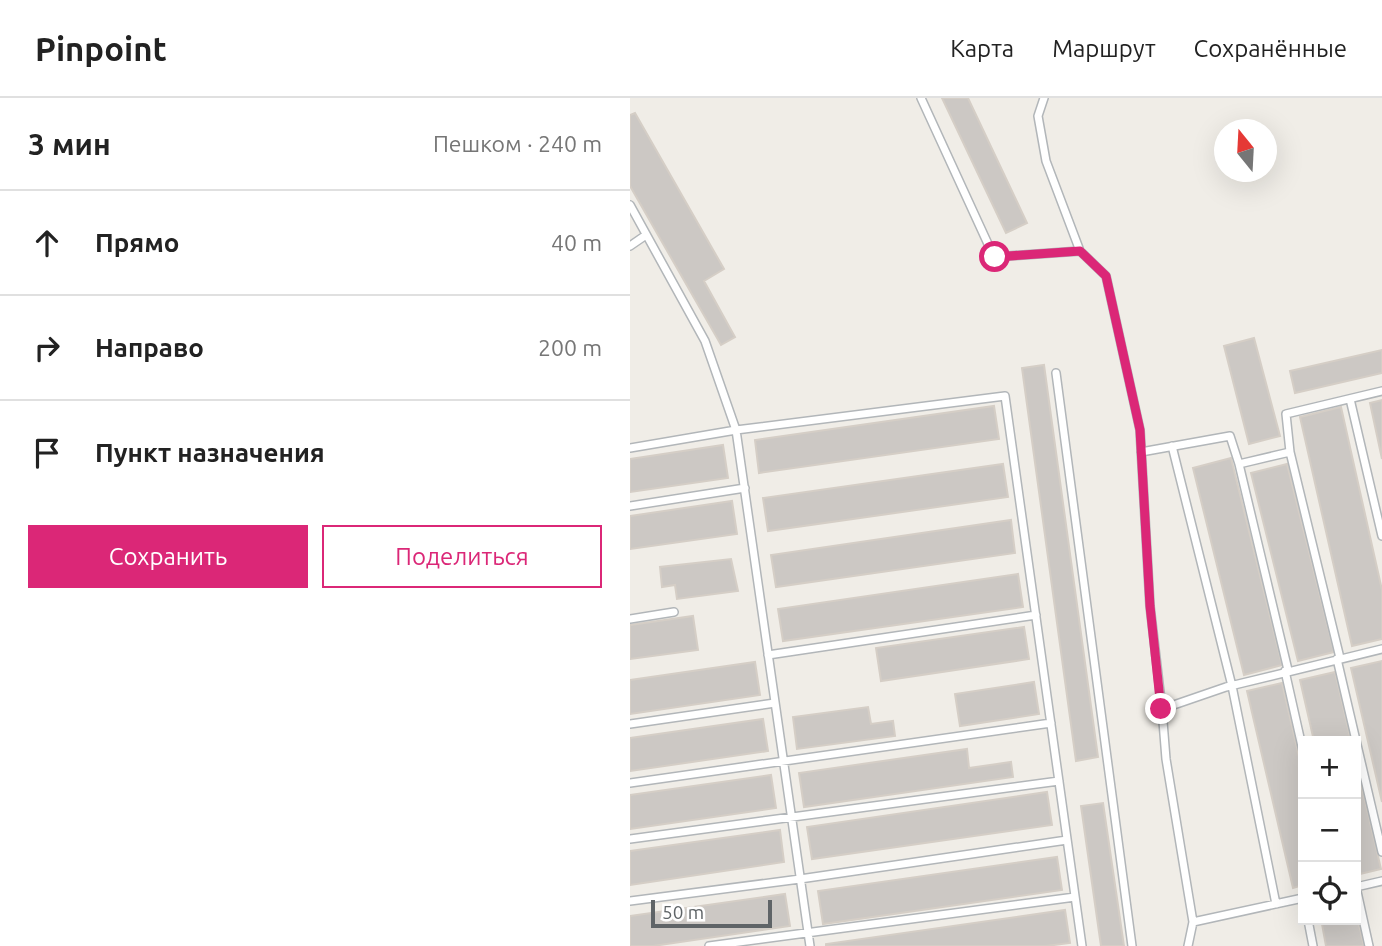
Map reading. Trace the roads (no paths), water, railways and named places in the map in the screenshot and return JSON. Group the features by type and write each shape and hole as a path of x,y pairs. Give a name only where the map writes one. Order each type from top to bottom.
{"lane":[{"path":"921,98 995,257 1080,251"},
{"path":"1044,98 1038,116 1046,161 1080,251 1106,276 1140,430 1150,606 1166,759 1193,922 1188,946"},
{"path":"630,205 705,341 736,430 810,946"},
{"path":"630,246 646,235"},
{"path":"1056,373 1132,946"},
{"path":"1382,391 1286,414 1290,452 1382,852"},
{"path":"630,447 736,430 1005,396 1082,946"},
{"path":"1350,399 1382,536"},
{"path":"1141,452 1230,436 1239,464 1300,736"},
{"path":"1172,446 1232,686 1276,904"},
{"path":"1239,464 1290,452"},
{"path":"630,506 745,488"},
{"path":"630,619 674,612"},
{"path":"768,655 1036,615"},
{"path":"1161,709 1286,671 1382,649"},
{"path":"630,724 775,703"},
{"path":"630,783 1051,723"},
{"path":"630,839 1059,781"},
{"path":"630,901 1067,840"},
{"path":"1369,946 1356,887 1382,881"},
{"path":"709,946 1075,897"},
{"path":"1193,922 1298,900"},
{"path":"1309,925 1313,946"}]}
